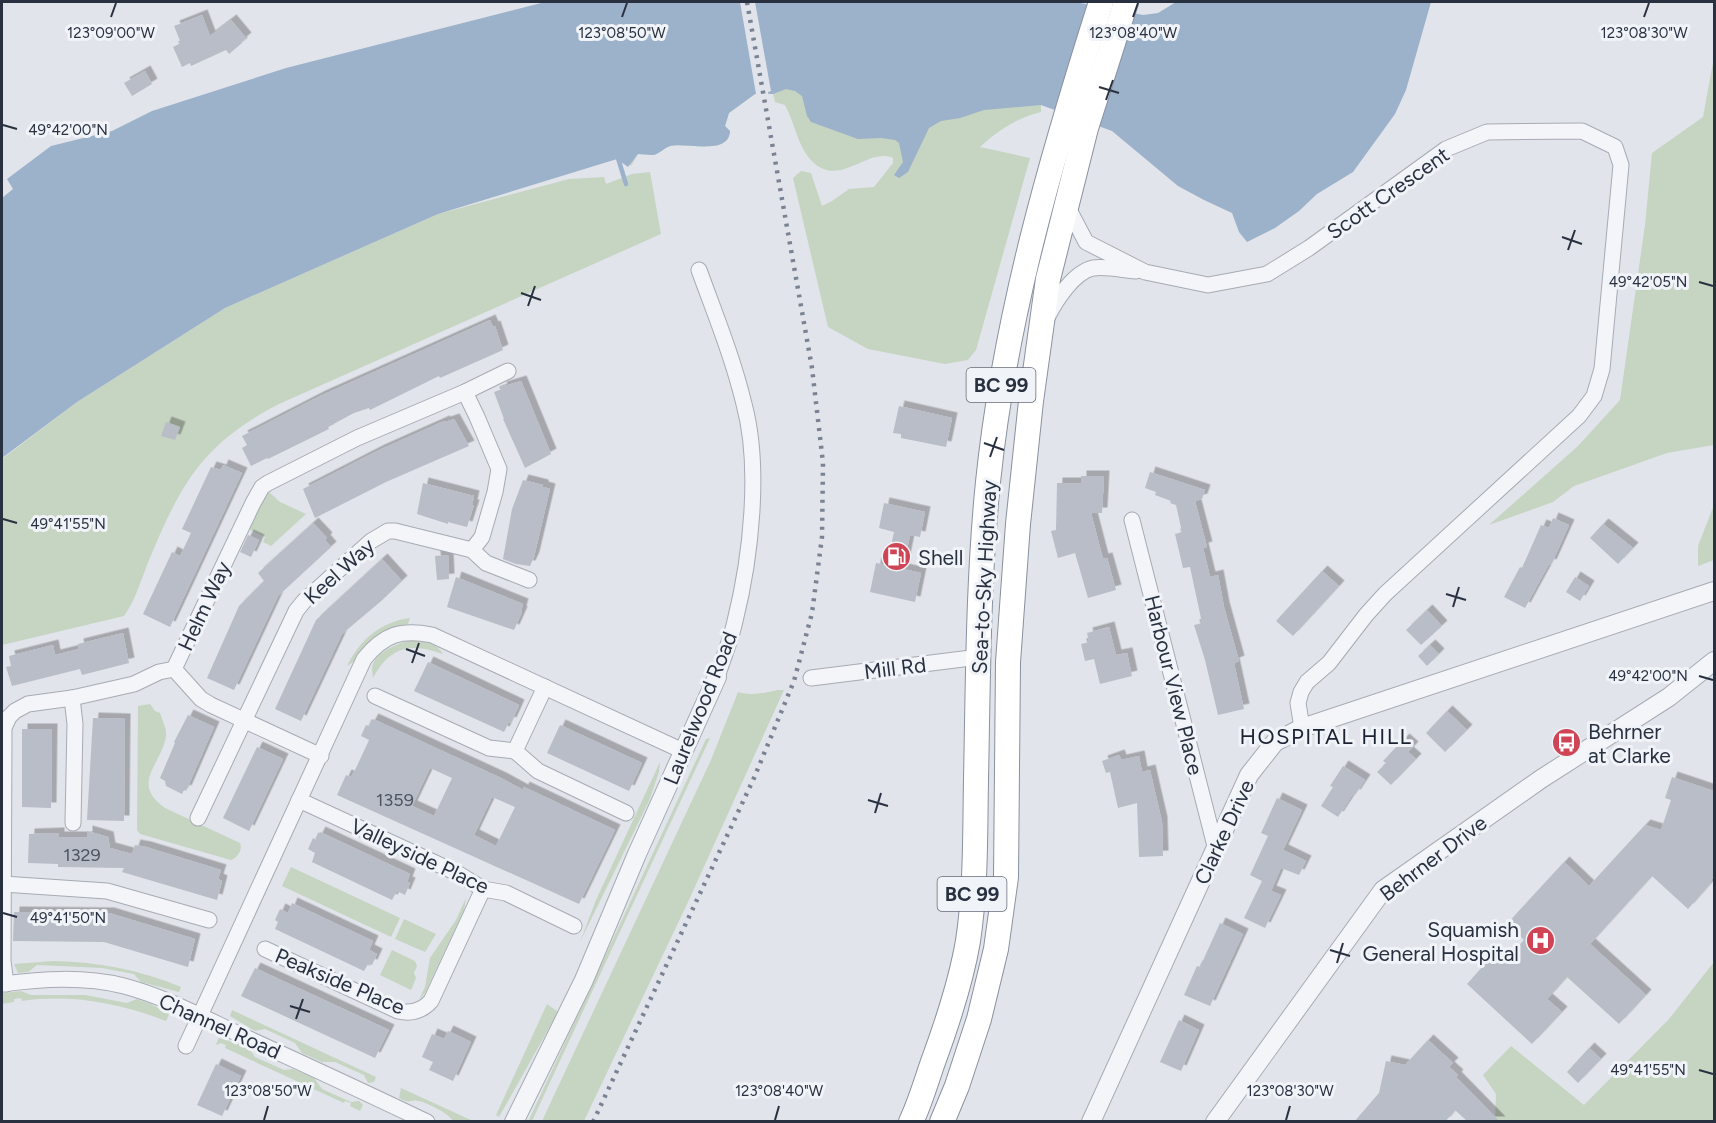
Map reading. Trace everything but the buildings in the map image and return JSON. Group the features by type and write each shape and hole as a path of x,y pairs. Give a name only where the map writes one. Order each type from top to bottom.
{"highway":[{"name":"Sea-to-Sky Highway","path":"911,1122 946,1026 968,942 974,878 979,657 988,483 1003,371 1031,241 1064,119 1101,2"},
{"name":"Sea-to-Sky Highway","path":"942,1122 957,1086 985,994 996,949 1006,877 1008,662 1018,524 1039,332 1048,279 1086,128 1126,2"},
{"path":"985,994 984,936 988,893 995,670 991,662 979,657 992,628 1009,463 1017,411 1039,332"}],"street":[{"name":"Scott Crescent","path":"1066,204 1086,242 1145,272 1208,285 1267,273 1309,248 1446,149 1487,132 1582,131 1616,147 1621,165 1602,369 1594,396 1579,416 1385,594 1351,631 1329,663 1307,682 1301,692 1298,703 1302,728"},
{"path":"1039,332 1056,301 1072,281 1092,268 1145,272"},
{"name":"Laurelwood Road","path":"514,1122 584,980 717,677 735,621 747,561 752,504 751,447 745,405 725,340 699,270"},
{"name":"Helm Way","path":"4,984 4,728 9,717 28,704 72,698 134,684 159,672 174,669 248,512 262,488 357,438 508,371"},
{"path":"465,392 499,469 482,537 472,550"},
{"name":"Harbour View Place","path":"1132,520 1216,850"},
{"name":"Keel Way","path":"198,818 296,611 304,601 371,541 388,531 395,531 472,550 486,563 529,580"},
{"name":"Clarke Drive","path":"1091,1122 1249,775 1275,742 1302,728 1714,591"},
{"path":"186,1046 364,659 381,642 401,633 416,632 432,635 683,751"},
{"name":"Mill Rd","path":"811,678 979,657"},
{"name":"Behrner Drive","path":"1215,1122 1383,890 1541,779 1669,697 1714,661"},
{"path":"174,669 201,699 321,756"},
{"path":"514,751 545,687"},
{"path":"375,696 489,748 514,751 538,771 626,813"},
{"path":"72,698 75,723 73,823"},
{"name":"Valleyside Place","path":"299,800 457,873 483,889 506,893 574,926"},
{"path":"3,884 107,891 209,920"},
{"name":"Peakside Place","path":"265,949 398,1011 413,1012 431,1001 483,889"},
{"name":"Channel Road","path":"4,984 61,979 106,983 144,992 427,1122"}],"green space":[{"path":"1714,57 1714,445 1667,453 1574,486 1553,502 1489,525 1578,446 1620,400 1645,225 1652,153 1703,117"},
{"path":"747,81 1041,105 1041,112 1008,125 980,147 1030,158 976,350 968,360 945,364 868,349 828,327 793,178 801,171 811,173 822,206 849,189 874,187 893,163 893,158 884,156 874,158 834,171 824,169 814,163 804,151 785,105 775,102 773,94 755,94 729,113 725,126 730,131 728,139 722,143 715,146 677,145 653,155 638,154 631,166 628,159"},
{"path":"650,172 661,234 279,404 254,418 215,448 187,483 163,527 124,616 2,645 2,459 77,402 225,308 438,214 569,179 604,177 606,184 632,174"},
{"path":"269,492 280,502 306,514 271,546 263,542 265,537 249,529 264,496"},
{"path":"1714,505 1714,560 1698,566 1698,546"},
{"path":"410,618 408,624 390,629 347,666 358,648 372,633 390,623"},
{"path":"409,641 433,644 443,654 420,648 402,650 386,659 373,678 372,666 379,655 393,646"},
{"path":"784,690 688,902 584,1121 542,1121 711,760 738,692 753,694"},
{"path":"150,704 155,711 160,713 166,736 150,774 150,790 155,799 165,808 240,843 240,851 233,859 140,834 137,830 138,706"},
{"path":"710,738 532,1121 528,1122 706,739"},
{"path":"660,762 649,801 580,942 596,900"},
{"path":"291,867 400,918 391,937 282,886"},
{"path":"466,898 464,910 425,993 419,1000 425,987 430,958 456,920"},
{"path":"404,919 436,934 425,952 395,939"},
{"path":"392,950 415,961 416,978 411,990 380,975"},
{"path":"54,961 119,968 181,987 179,992 141,982 134,974 102,968 37,965 28,972 18,973 14,964"},
{"path":"1714,962 1714,1121 1495,1121 1496,1094 1483,1075 1511,1046 1584,1105 1669,1019"},
{"path":"21,991 31,995 85,995 127,1003 137,999 169,1014 166,1021 131,1009 77,1000 22,1001 21,998 2,1004 2,993"},
{"path":"547,1004 558,1012 499,1117 496,1115"},
{"path":"232,1010 376,1077 374,1082 368,1083 364,1075 335,1062 322,1062 302,1053 295,1043 265,1029 255,1031 230,1016"},
{"path":"219,1038 248,1047 255,1057 284,1070 293,1069 314,1078 322,1089 351,1102 359,1101 363,1105 360,1111 350,1106 351,1103 345,1101 344,1103 225,1048 226,1045 220,1043 218,1045 216,1044"},
{"path":"401,1088 473,1121 453,1121 443,1112 426,1104 403,1100 399,1098"}],"water":[{"path":"545,2 1075,2 1143,15 1158,13 1176,2 1431,2 1406,90 1395,114 1353,172 1317,194 1299,211 1275,228 1247,242 1239,232 1232,213 1178,186 1112,131 1041,105 984,110 960,118 941,121 929,128 908,172 899,178 894,175 903,162 899,143 895,140 858,139 811,122 807,116 802,96 795,91 786,89 773,94 755,94 729,113 725,126 730,131 728,139 715,146 670,146 653,155 638,154 628,167 617,159 438,214 225,308 77,402 2,458 2,198 13,189 7,179 51,146 112,131 152,111 286,68"}],"pier":[{"path":"740,2 755,2 771,91 768,92 769,97 758,97 756,94"}],"waterway":[{"path":"618,158 626,184"}],"railway":[{"path":"593,1122 754,778 794,681 812,613 822,537 823,463 812,368 747,2"}],"place":[{"name":"Shell","path":"897,557"},
{"name":"Behrner at Clarke","path":"1567,743"},
{"name":"Squamish General Hospital","path":"1540,941"}],"district":[{"name":"HOSPITAL HILL","path":"1326,736"}]}
